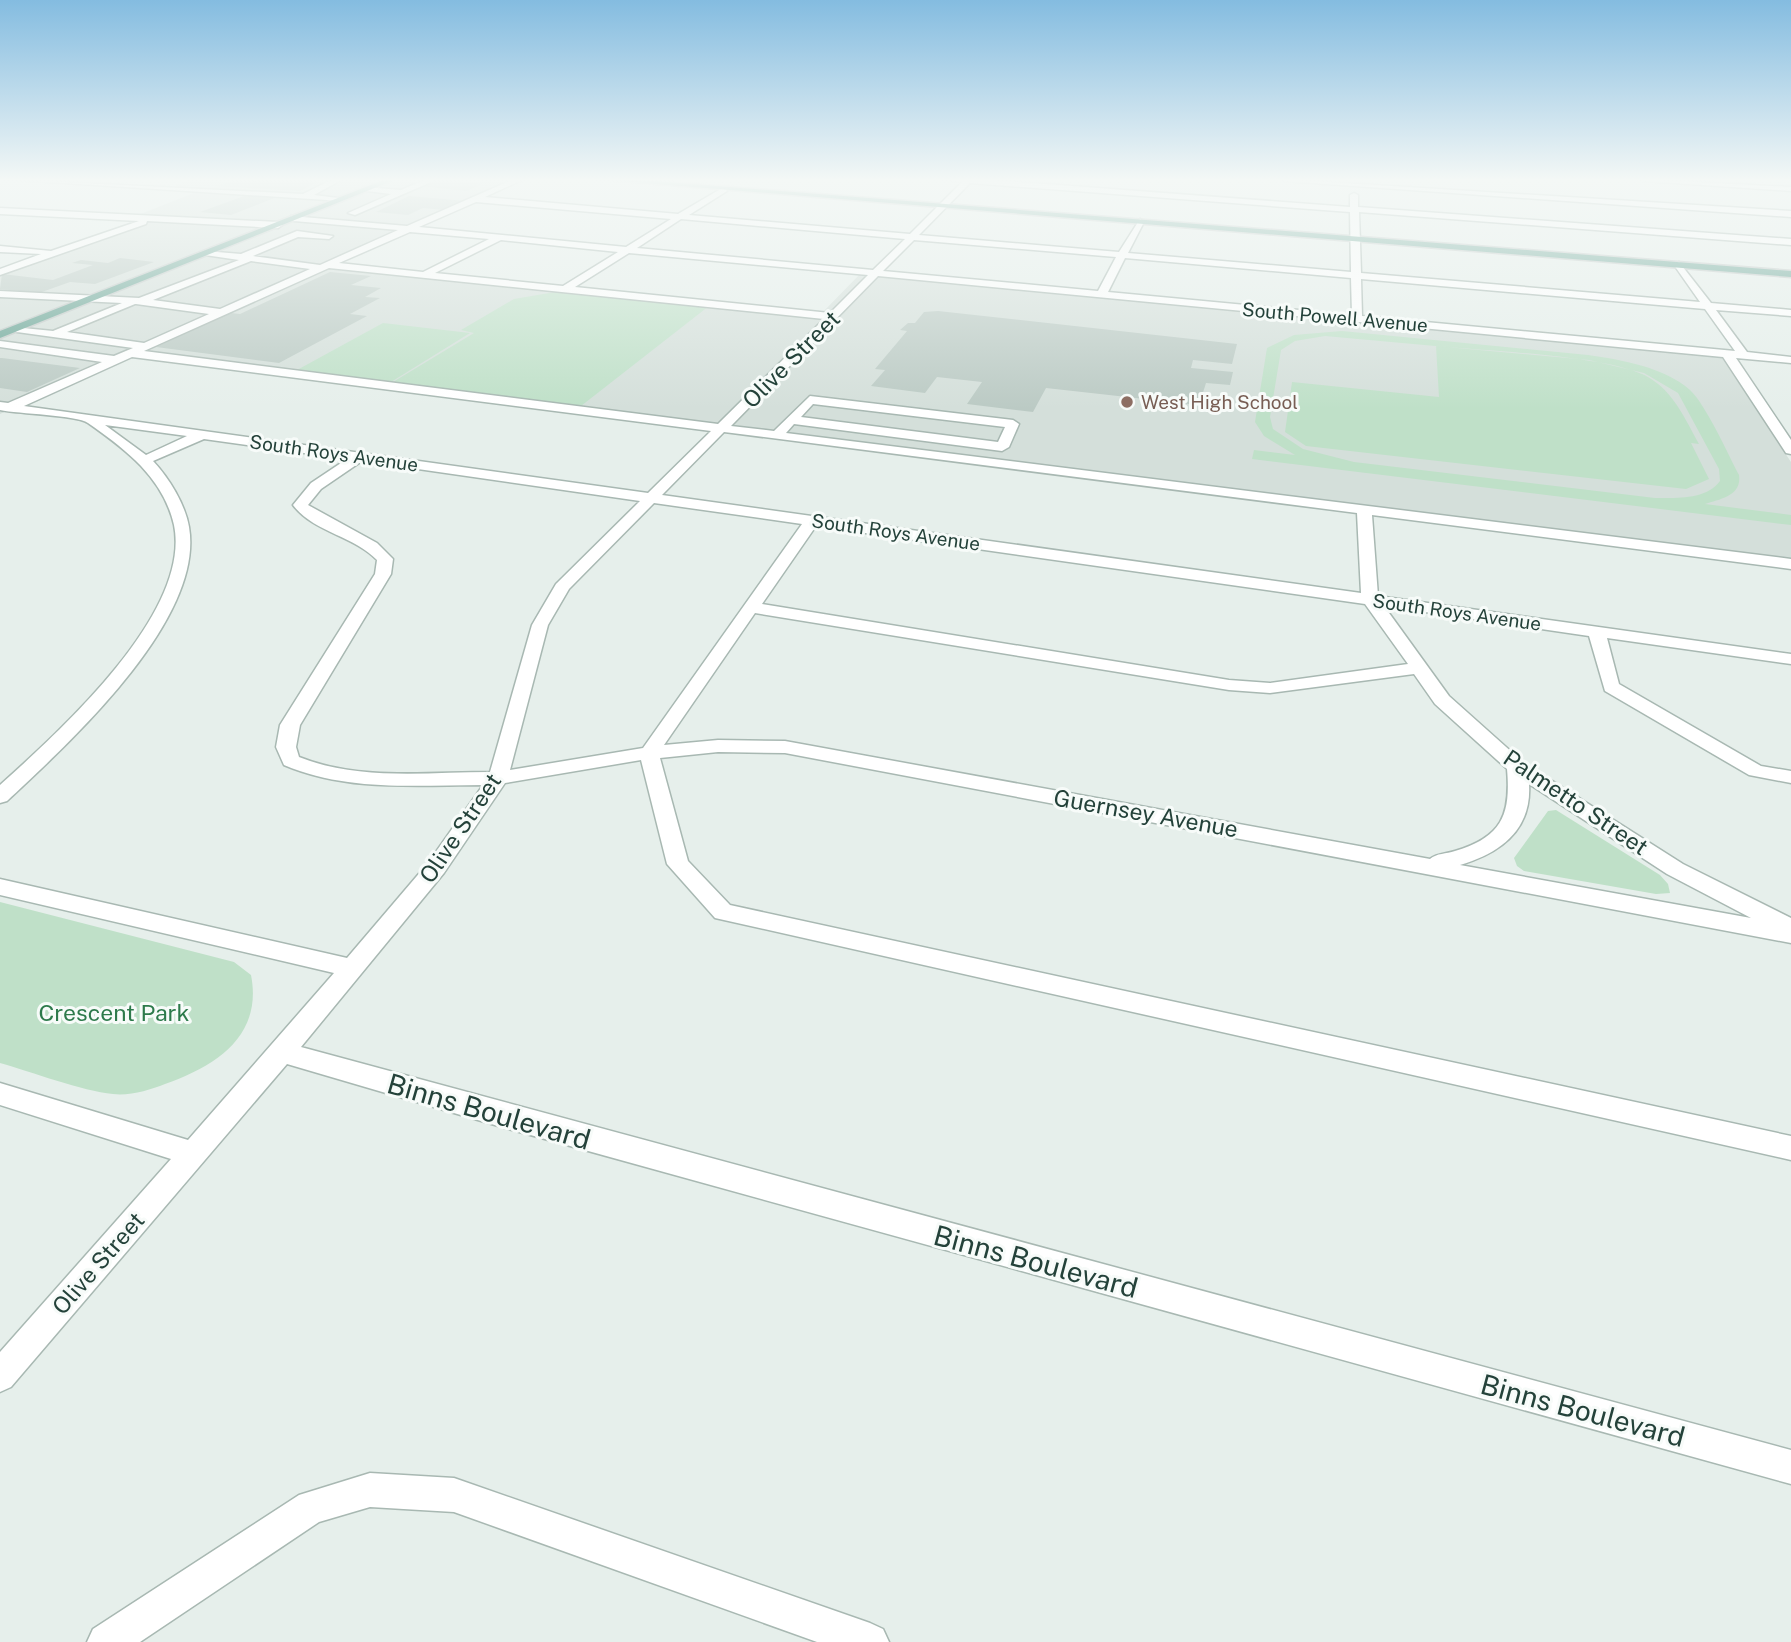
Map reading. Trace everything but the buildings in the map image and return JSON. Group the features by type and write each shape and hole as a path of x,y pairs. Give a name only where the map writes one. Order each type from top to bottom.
{"main road":[{"path":"0,335 201,256"},
{"path":"1562,256 1791,274"}],"street":[{"path":"0,272 47,256"},
{"path":"224,256 834,317"},
{"path":"54,334 252,256"},
{"path":"3,409 347,256"},
{"path":"425,275 464,256"},
{"path":"565,289 617,256"},
{"name":"South Powell Avenue","path":"687,256 1791,360"},
{"name":"Olive Street","path":"0,1376 282,1052 436,868 498,778 540,625 562,587 893,256"},
{"path":"1101,295 1123,256"},
{"path":"1130,256 1791,313"},
{"path":"1355,256 1357,318"},
{"path":"1679,265 1743,355"},
{"path":"0,294 138,302 219,312"},
{"path":"17,328 144,346"},
{"path":"57,352 88,339"},
{"path":"0,344 114,360"},
{"path":"129,353 1791,564"},
{"path":"1727,354 1791,450"},
{"path":"777,435 810,400 1013,424 996,461"},
{"name":"South Roys Avenue","path":"3,409 361,456 1791,659"},
{"path":"1766,413 1791,416"},
{"path":"791,420 1002,447"},
{"path":"0,796 107,694 168,601 178,563 182,531 158,475 91,421"},
{"path":"143,461 201,435"},
{"name":"Guernsey Avenue","path":"361,456 316,486 300,505 306,512 372,546 385,559 383,574 290,725 286,747 291,761 318,772 363,779 498,778 649,752 718,746 785,747 1791,934"},
{"path":"1364,508 1370,599"},
{"path":"812,520 649,752 678,864 723,912 1791,1148"},
{"name":"Palmetto Street","path":"1370,599 1442,700 1517,768 1675,869 1791,929"},
{"path":"751,607 1230,685 1270,688 1419,668"},
{"path":"1597,632 1611,687 1756,771 1791,777"},
{"path":"1424,864 1464,859 1503,832 1516,814 1517,768"},
{"path":"0,887 352,968"},
{"name":"Binns Boulevard","path":"282,1052 518,1120 1791,1467"},
{"path":"0,1094 193,1154"},
{"path":"106,1642 311,1507 370,1490 454,1495 870,1642"}],"shaded area":[{"name":"West High School","path":"43,256 351,256 334,263 822,313 860,274 1720,355 1791,462 1791,566 133,353 0,414 0,271"}],"green space":[{"path":"561,291 709,306 581,406 393,382 474,333 461,330 514,299"},
{"path":"383,323 470,333 391,382 297,370"},
{"path":"1342,331 1588,355 1655,370 1680,382 1696,397 1710,418 1739,475 1734,492 1705,504 1791,515 1791,525 1252,459 1254,450 1295,455 1264,436 1255,422 1267,348 1294,335","holes":["1325,336 1589,360 1644,373 1678,393 1719,469 1720,481 1699,495 1655,498 1354,462 1303,449 1273,429 1270,417 1281,350 1295,341"]},
{"path":"1436,346 1577,359 1630,370 1648,377 1665,390 1684,416 1699,444 1691,443 1709,479 1686,489 1306,446 1285,432 1292,382 1439,397"},
{"path":"1556,810 1660,875 1668,884 1670,893 1656,894 1524,871 1517,866 1514,858 1548,811"},
{"name":"Crescent Park","path":"0,902 234,962 251,975 253,996 250,1015 243,1032 232,1046 202,1068 184,1077 133,1093 113,1094 87,1089 0,1063"}],"place":[{"name":"West High School","path":"1127,402"}]}
